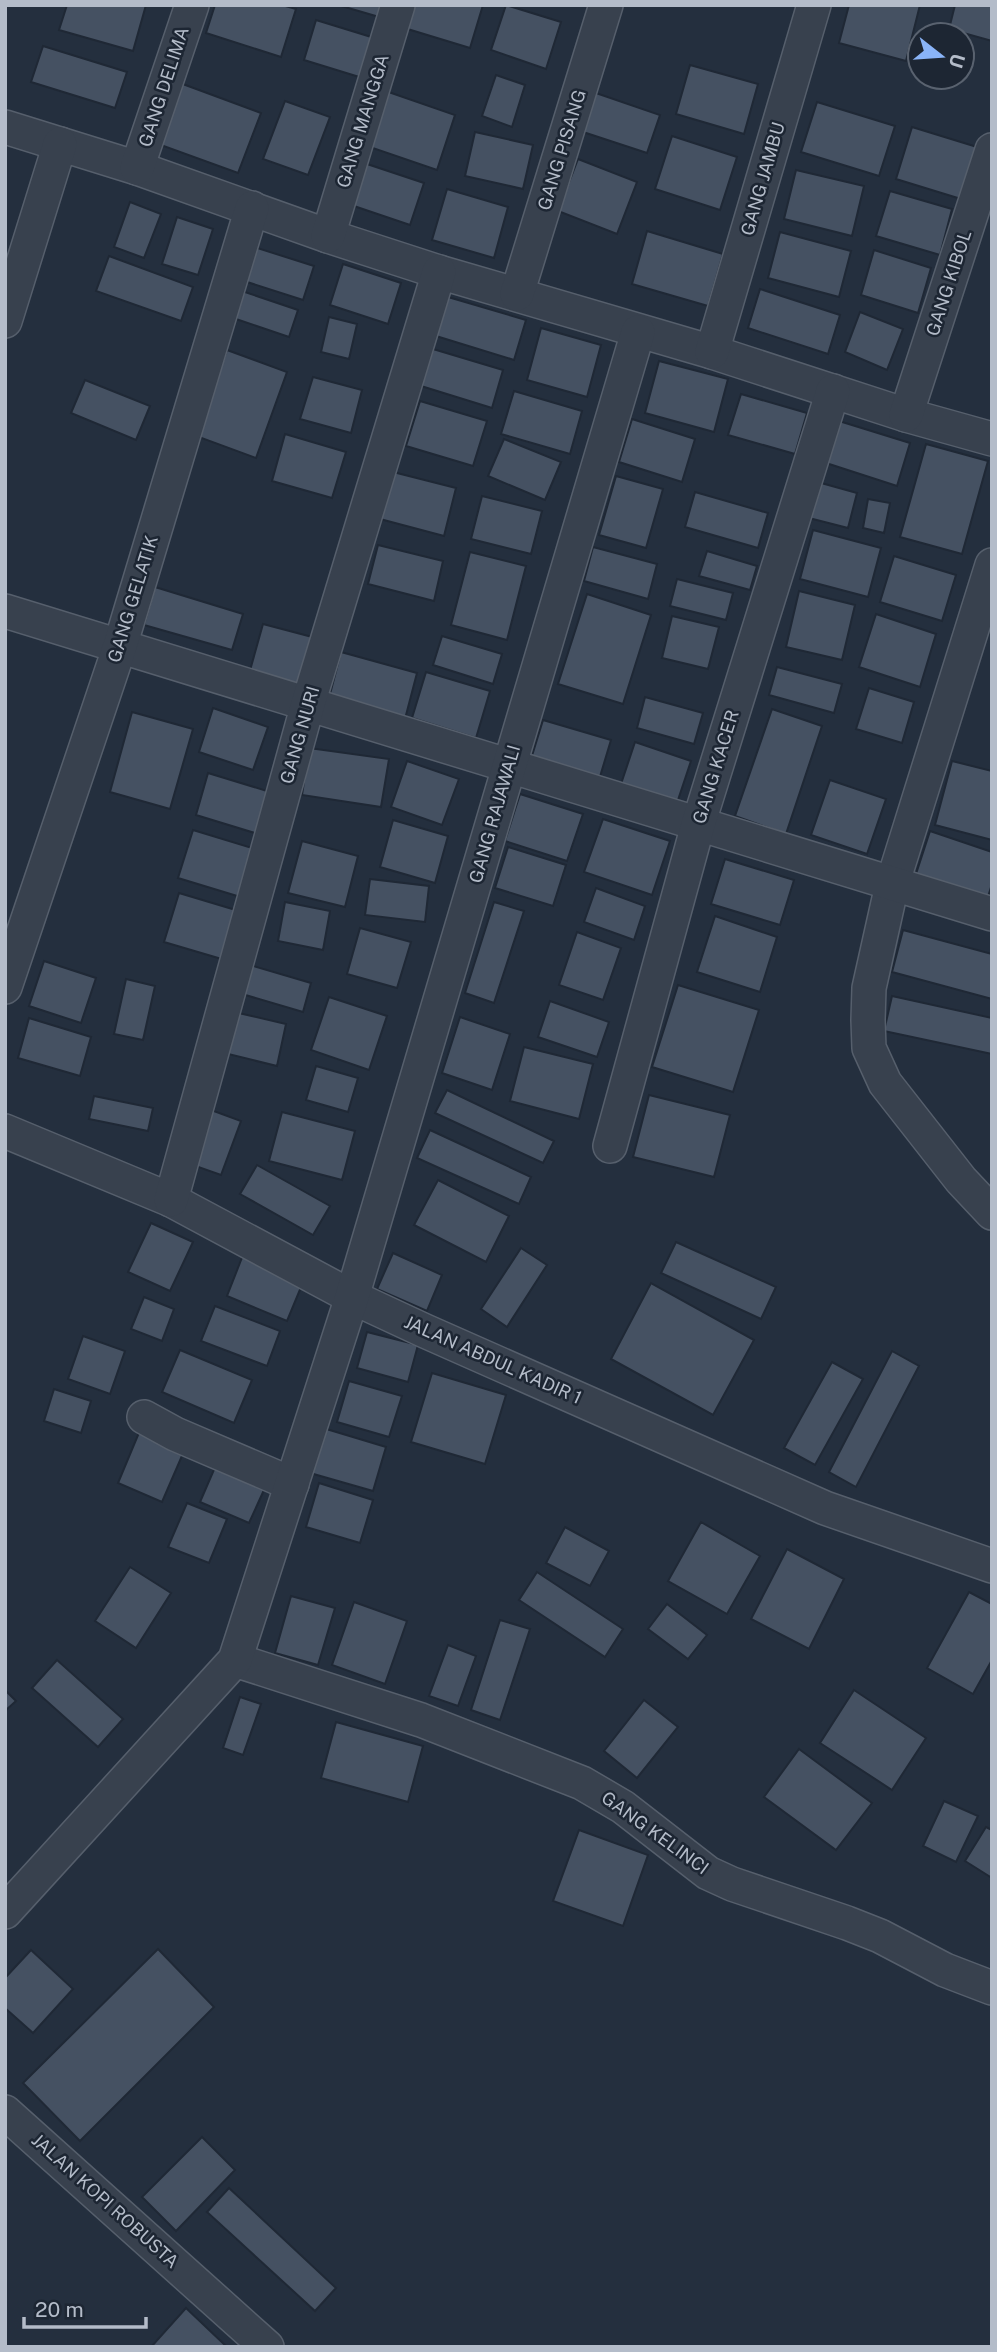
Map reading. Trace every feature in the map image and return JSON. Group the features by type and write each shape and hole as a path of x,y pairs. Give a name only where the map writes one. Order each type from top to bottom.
{"street":[{"name":"GANG DELIMA","path":"137,168 192,5"},
{"name":"GANG MANGGA","path":"328,236 398,5"},
{"name":"GANG PISANG","path":"517,294 606,5"},
{"name":"GANG JAMBU","path":"712,352 814,5"},
{"path":"5,127 137,168 328,236 439,272 712,352 906,415 992,439"},
{"path":"5,321 60,144"},
{"name":"GANG KIBOL","path":"906,415 992,150"},
{"name":"GANG GELATIK","path":"5,987 120,646 252,208"},
{"name":"GANG NURI","path":"171,1200 308,704 439,272"},
{"name":"GANG RAJAWALI","path":"235,1660 352,1297 638,332"},
{"name":"GANG KACER","path":"610,1146 698,825 833,391"},
{"path":"992,565 892,884 869,988 869,1048 885,1083 961,1180 992,1213"},
{"path":"5,611 992,914"},
{"name":"JALAN ABDUL KADIR 1","path":"5,1131 171,1200 352,1297 825,1508 992,1566"},
{"path":"144,1417 175,1434 292,1484"},
{"path":"7,1907 235,1660"},
{"name":"GANG KELINCI","path":"235,1660 421,1720 582,1783 622,1807 708,1873 732,1884 858,1927 945,1970 992,1988"},
{"name":"JALAN KOPI ROBUSTA","path":"5,2112 267,2347"}],"building":[{"path":"67,5 146,5 133,51 59,30"},
{"path":"215,5 282,5 296,9 281,57 206,33"},
{"path":"338,5 390,5 386,19"},
{"path":"408,5 483,5 470,48 401,27"},
{"path":"506,5 561,22 546,69 491,50"},
{"path":"849,5 920,5 916,21 906,21 906,61 839,43"},
{"path":"955,5 992,5 992,41 976,37 976,21 951,21"},
{"path":"316,20 381,40 369,80 304,60"},
{"path":"43,46 127,72 115,108 31,82"},
{"path":"690,65 758,84 744,134 676,114"},
{"path":"496,75 525,85 512,127 482,116"},
{"path":"180,83 261,113 238,173 158,144"},
{"path":"377,88 455,115 437,170 358,143"},
{"path":"593,92 660,115 647,153 580,131"},
{"path":"285,101 330,117 308,175 263,159"},
{"path":"817,102 895,126 879,176 801,152"},
{"path":"912,127 977,147 961,199 896,179"},
{"path":"475,132 533,145 523,189 465,176"},
{"path":"672,136 737,157 720,210 655,189"},
{"path":"578,159 637,182 617,234 558,211"},
{"path":"361,162 424,183 410,225 348,204"},
{"path":"796,170 864,186 852,236 784,219"},
{"path":"447,189 508,207 494,258 432,240"},
{"path":"890,191 952,209 940,255 876,236"},
{"path":"130,202 161,214 144,258 114,247"},
{"path":"177,217 213,229 198,275 162,264"},
{"path":"647,231 723,254 708,306 632,284"},
{"path":"780,232 851,251 839,297 768,278"},
{"path":"251,246 314,266 303,300 241,280"},
{"path":"874,250 931,268 918,313 861,295"},
{"path":"109,256 193,287 181,321 96,291"},
{"path":"343,264 401,283 388,324 330,305"},
{"path":"760,289 840,315 828,354 748,328"},
{"path":"242,291 298,310 289,337 233,318"},
{"path":"448,297 526,320 514,360 436,336"},
{"path":"860,312 903,329 887,370 845,352"},
{"path":"329,317 357,324 349,359 321,352"},
{"path":"541,328 601,345 587,397 527,380"},
{"path":"433,349 503,370 492,408 421,386"},
{"path":"227,350 287,372 256,458 196,436"},
{"path":"659,361 728,379 714,432 645,413"},
{"path":"313,377 362,390 351,433 300,419"},
{"path":"85,380 150,406 136,440 71,413"},
{"path":"514,391 582,411 570,454 501,434"},
{"path":"741,394 807,413 795,454 728,435"},
{"path":"420,401 487,421 473,466 406,446"},
{"path":"632,419 695,439 682,482 619,462"},
{"path":"839,421 910,443 897,486 826,463"},
{"path":"285,434 346,452 332,498 272,481"},
{"path":"504,439 561,462 545,500 488,476"},
{"path":"926,444 988,461 962,554 900,537"},
{"path":"393,472 456,488 444,536 380,519"},
{"path":"616,476 663,489 646,548 599,535"},
{"path":"814,481 857,493 848,528 805,517"},
{"path":"695,492 768,513 758,548 685,527"},
{"path":"482,496 542,511 531,554 471,539"},
{"path":"868,499 890,503 884,533 863,528"},
{"path":"813,530 881,548 868,597 800,579"},
{"path":"378,545 443,561 434,601 368,584"},
{"path":"593,547 657,564 648,599 584,581"},
{"path":"707,551 757,566 750,590 699,576"},
{"path":"470,552 526,566 507,640 451,625"},
{"path":"894,556 956,575 942,621 880,602"},
{"path":"677,579 733,593 726,620 670,606"},
{"path":"155,587 243,614 232,650 144,625"},
{"path":"799,591 855,605 842,660 786,647"},
{"path":"587,594 651,615 623,704 558,684"},
{"path":"876,614 936,634 920,687 859,667"},
{"path":"672,616 719,627 708,669 662,658"},
{"path":"263,624 316,638 302,688 249,674"},
{"path":"442,636 502,654 493,684 433,665"},
{"path":"341,652 417,673 405,719 329,698"},
{"path":"777,667 842,684 834,713 769,695"},
{"path":"426,672 490,691 476,738 412,718"},
{"path":"869,688 914,702 902,743 856,729"},
{"path":"645,697 703,713 694,744 637,728"},
{"path":"213,708 268,727 253,770 199,752"},
{"path":"772,709 822,726 786,834 735,816"},
{"path":"132,712 193,729 170,809 110,792"},
{"path":"543,720 611,740 599,780 531,759"},
{"path":"635,742 691,761 677,803 621,784"},
{"path":"309,748 389,759 381,807 302,795"},
{"path":"407,761 459,779 442,825 391,807"},
{"path":"952,761 992,771 992,840 935,825"},
{"path":"208,773 280,795 268,837 196,815"},
{"path":"830,780 886,799 867,854 811,835"},
{"path":"520,794 583,814 567,861 505,841"},
{"path":"603,819 670,841 652,895 584,872"},
{"path":"393,820 448,836 435,883 380,867"},
{"path":"193,830 262,851 247,899 178,878"},
{"path":"930,831 992,852 992,884 987,900 915,877"},
{"path":"302,841 358,856 345,907 288,893"},
{"path":"508,847 566,865 553,906 495,888"},
{"path":"725,859 794,880 780,925 711,904"},
{"path":"370,879 429,886 425,922 365,915"},
{"path":"596,888 645,906 634,940 584,922"},
{"path":"179,893 239,911 225,960 164,942"},
{"path":"285,902 330,911 323,950 278,941"},
{"path":"494,902 524,911 494,1003 465,993"},
{"path":"715,916 777,937 760,992 697,972"},
{"path":"360,928 411,942 397,988 347,974"},
{"path":"903,930 992,954 992,999 892,972"},
{"path":"577,932 621,948 603,1000 559,985"},
{"path":"44,961 96,978 81,1023 29,1006"},
{"path":"250,965 311,983 303,1012 242,994"},
{"path":"126,979 155,986 143,1040 114,1034"},
{"path":"678,985 759,1010 733,1092 652,1067"},
{"path":"892,996 992,1018 992,1054 884,1031"},
{"path":"329,997 387,1016 369,1070 311,1050"},
{"path":"550,1001 609,1022 597,1057 538,1037"},
{"path":"230,1011 286,1024 277,1066 220,1052"},
{"path":"460,1017 510,1034 492,1090 442,1073"},
{"path":"29,1018 91,1037 80,1076 18,1058"},
{"path":"524,1047 593,1064 579,1119 510,1101"},
{"path":"316,1066 358,1078 348,1112 306,1100"},
{"path":"447,1090 554,1141 543,1163 435,1113"},
{"path":"649,1095 730,1115 714,1177 633,1157"},
{"path":"94,1096 153,1108 148,1131 89,1119"},
{"path":"203,1107 241,1121 221,1175 184,1162"},
{"path":"282,1112 355,1131 342,1180 269,1161"},
{"path":"430,1130 531,1177 519,1204 417,1158"},
{"path":"257,1165 330,1206 313,1235 240,1194"},
{"path":"438,1180 509,1216 486,1262 414,1225"},
{"path":"151,1223 193,1242 170,1291 128,1272"},
{"path":"676,1242 776,1287 761,1319 661,1273"},
{"path":"521,1248 547,1265 507,1327 481,1309"},
{"path":"393,1253 442,1275 427,1311 377,1289"},
{"path":"243,1255 304,1280 287,1321 227,1296"},
{"path":"651,1283 754,1340 713,1415 611,1359"},
{"path":"144,1297 174,1309 162,1341 131,1329"},
{"path":"215,1306 280,1331 267,1366 201,1341"},
{"path":"367,1332 418,1345 408,1382 357,1368"},
{"path":"83,1336 125,1351 110,1394 68,1379"},
{"path":"180,1350 252,1380 234,1423 162,1392"},
{"path":"892,1351 919,1366 856,1487 829,1472"},
{"path":"832,1362 863,1379 815,1465 784,1448"},
{"path":"432,1373 506,1395 485,1464 411,1442"},
{"path":"349,1381 402,1396 389,1437 337,1422"},
{"path":"54,1389 91,1401 81,1433 44,1421"},
{"path":"143,1423 188,1442 162,1502 118,1483"},
{"path":"323,1428 386,1447 373,1491 310,1473"},
{"path":"219,1458 269,1479 249,1523 200,1502"},
{"path":"319,1483 373,1500 360,1543 306,1527"},
{"path":"187,1503 227,1519 209,1563 168,1547"},
{"path":"701,1522 760,1556 727,1614 668,1581"},
{"path":"565,1527 609,1551 590,1586 546,1563"},
{"path":"787,1549 844,1579 809,1649 751,1619"},
{"path":"130,1567 171,1593 136,1648 95,1621"},
{"path":"537,1572 623,1629 605,1657 519,1600"},
{"path":"969,1592 992,1604 992,1660 973,1694 927,1668"},
{"path":"291,1596 335,1608 318,1665 275,1653"},
{"path":"354,1602 407,1621 385,1684 332,1665"},
{"path":"667,1604 707,1635 688,1659 648,1629"},
{"path":"500,1620 530,1629 500,1720 471,1710"},
{"path":"448,1645 476,1656 458,1706 429,1696"},
{"path":"57,1660 123,1719 98,1747 32,1688"},
{"path":"5,1690 16,1701 5,1711"},
{"path":"854,1690 926,1738 892,1790 820,1743"},
{"path":"240,1697 261,1704 243,1755 223,1748"},
{"path":"644,1700 678,1727 637,1778 604,1751"},
{"path":"336,1722 423,1746 408,1802 321,1778"},
{"path":"799,1749 872,1803 836,1850 764,1797"},
{"path":"944,1801 978,1816 956,1862 923,1846"},
{"path":"986,1827 992,1830 992,1878 965,1861"},
{"path":"579,1830 648,1855 623,1926 553,1901"},
{"path":"158,1949 214,2007 80,2141 23,2083"},
{"path":"31,1950 73,1989 33,2033 5,2008 5,1978"},
{"path":"202,2137 235,2170 176,2231 142,2197"},
{"path":"229,2188 336,2288 315,2311 207,2212"},
{"path":"186,2308 227,2347 151,2347"}]}
